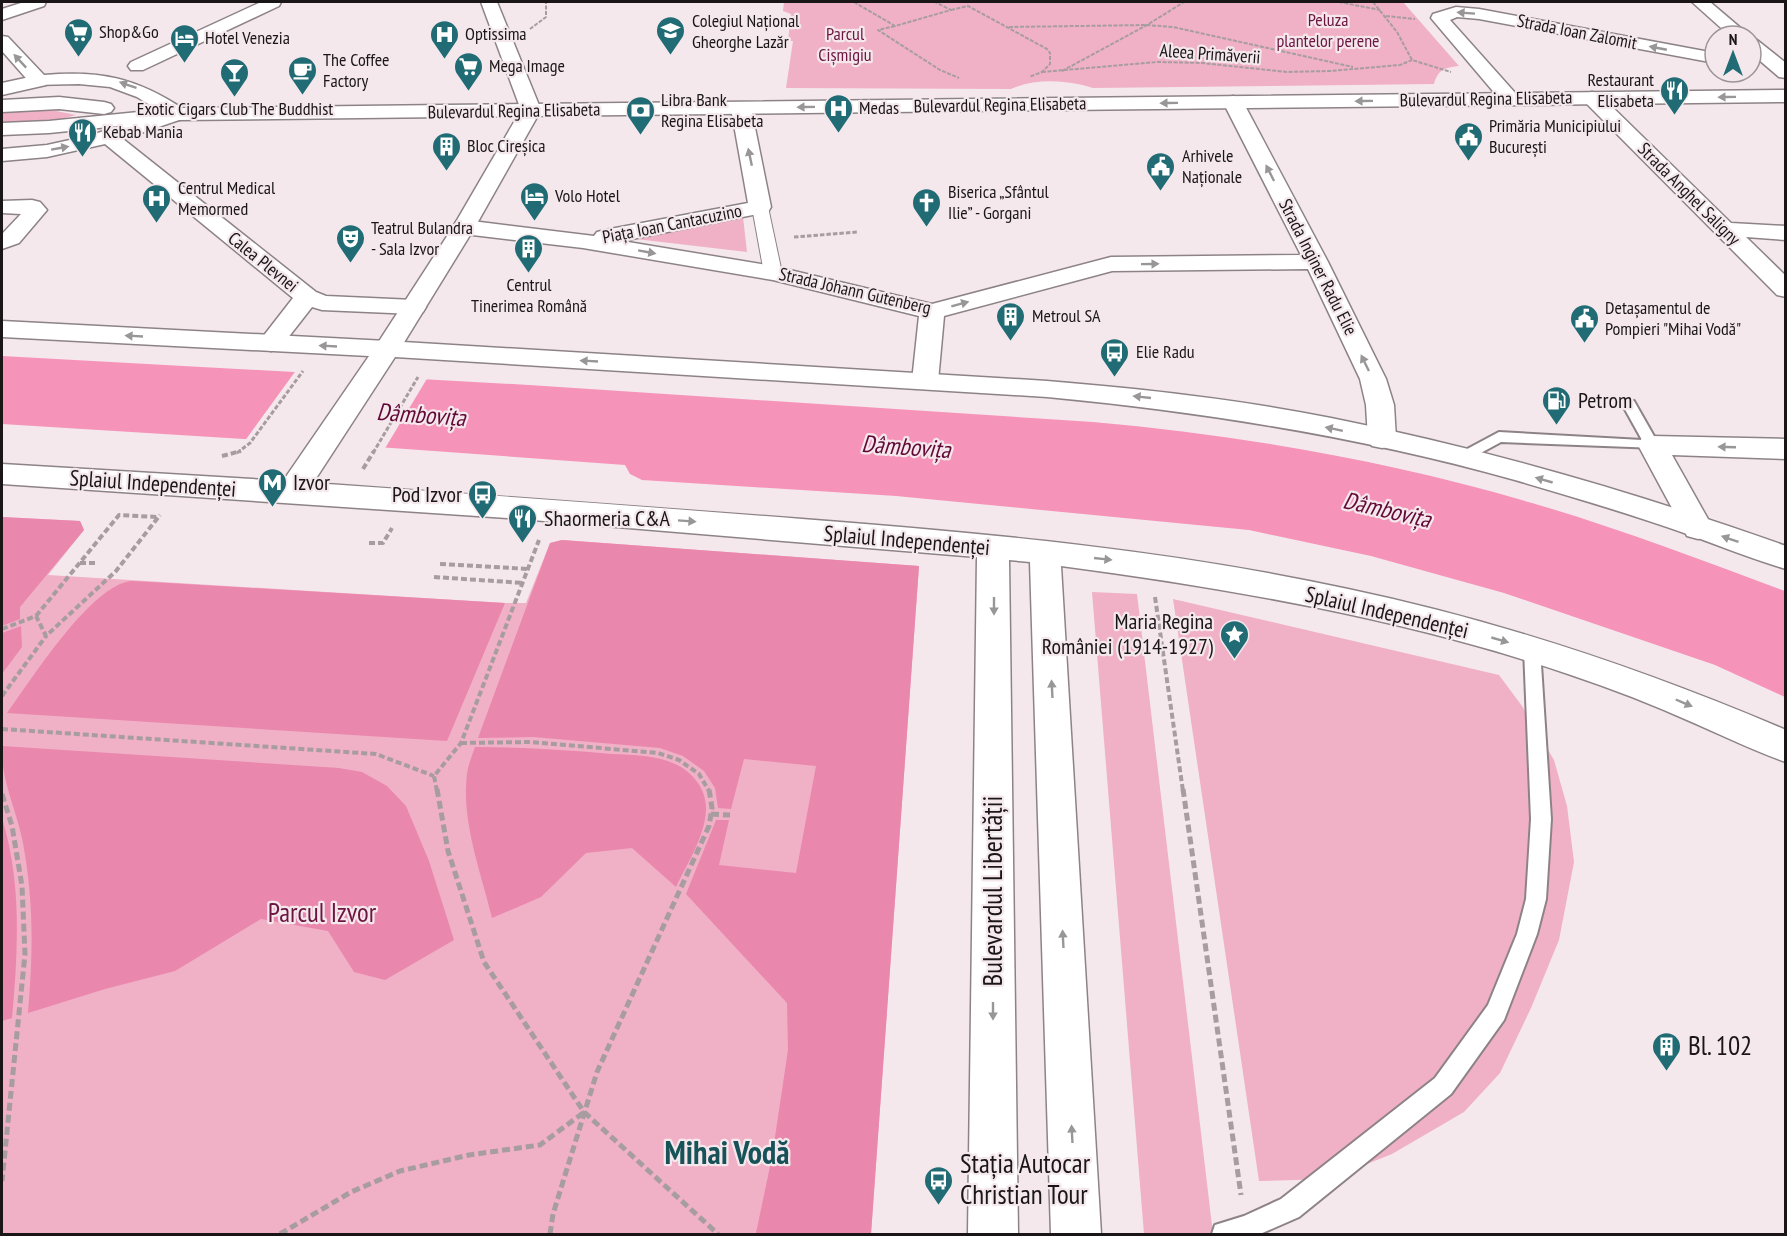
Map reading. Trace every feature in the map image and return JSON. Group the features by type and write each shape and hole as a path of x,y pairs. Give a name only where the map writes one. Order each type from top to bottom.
{"main road":[{"path":"2,15 38,2"},
{"path":"137,66 273,2"},
{"path":"291,493 414,307 464,227 531,110 489,2"},
{"path":"1700,2 1727,24"},
{"name":"Strada Ioan Zalomit","path":"1510,99 1439,18 1456,12 1479,14 1703,56"},
{"path":"2,41 39,81"},
{"path":"1763,54 1784,72"},
{"path":"1763,68 1784,72"},
{"path":"2,89 39,81 85,78 121,82 146,93 178,114"},
{"name":"Bulevardul Regina Elisabeta","path":"178,114 1785,96"},
{"name":"Strada Anghel Saligny","path":"1592,98 1785,290"},
{"name":"Strada Inginer Radu Elie","path":"1233,102 1316,262 1373,379 1380,405 1382,439"},
{"path":"2,106 58,103 178,114"},
{"path":"741,108 760,207"},
{"path":"2,129 39,128 178,114"},
{"path":"3,158 63,148 108,137 178,114"},
{"name":"Calea Plevnei","path":"108,137 307,297 322,303 414,307"},
{"path":"2,207 32,207 36,210 10,238 2,242"},
{"name":"Piața Ioan Cantacuzino","path":"583,241 760,207"},
{"name":"Strada Johann Gutenberg","path":"464,227 583,241 773,273 932,312 1111,264 1316,262"},
{"path":"1724,229 1785,233"},
{"name":"Calea Plevnei","path":"271,343 307,297"},
{"path":"925,381 932,312"},
{"path":"2,329 271,343 382,356 925,381 1155,399 1259,414 1461,458 1548,481 1785,558"},
{"path":"1652,445 1785,449"},
{"path":"1652,445 1698,528"},
{"name":"Splaiul Independenței","path":"2,474 755,526 1045,553 1181,570 1272,585 1442,624 1532,650 1662,694 1785,747"},
{"name":"Bulevardul Libertății","path":"993,548 993,1234"},
{"path":"1045,553 1076,1234"}],"street":[{"path":"760,207 773,273"}],"lane":[{"path":"1629,404 1652,445"},
{"path":"1461,458 1499,437 1652,445"},
{"path":"1224,1234 1246,1228 1290,1209 1443,1086 1496,1012 1527,934 1536,899 1541,819 1532,650"}],"path":[{"path":"529,30 546,17 546,2"},
{"path":"854,2 895,26"},
{"path":"935,2 951,10"},
{"path":"964,2 1042,45 1050,53 1050,64 1042,72 1025,79"},
{"path":"1062,72 1184,2"},
{"path":"1339,2 1381,10"},
{"path":"1373,2 1381,10"},
{"path":"966,80 940,70 878,30 968,6"},
{"name":"Aleea Primăverii","path":"1042,72 1171,62 1287,72 1401,65 1412,60 1381,10"},
{"path":"1009,27 1147,25 1182,28 1357,68"},
{"path":"766,238 858,232"},
{"path":"213,456 240,452 250,444 304,370"},
{"path":"374,450 418,375"},
{"path":"2,696 46,636 116,571 162,512"},
{"path":"2,630 36,616 118,515 158,517"},
{"path":"369,543 383,543 395,522"},
{"path":"539,540 461,742 434,776 448,851 484,962 584,1113 718,1234"},
{"path":"80,562 95,563"},
{"path":"440,564 529,569"},
{"path":"434,577 524,583"},
{"path":"1154,589 1246,1228"},
{"path":"36,616 46,636"},
{"path":"2,729 376,754 434,776"},
{"path":"461,742 531,742 658,753 680,760 699,774 709,789 711,814 709,826 668,922 597,1072 553,1214 550,1234"},
{"path":"2,794 12,826 22,886 25,954 2,1181"},
{"path":"711,814 730,815"},
{"path":"280,1234 351,1192 400,1171 469,1155 540,1145 584,1113"}],"green space":[{"name":"Parcul Cișmigiu","path":"784,2 1403,2 1459,66 1443,70 1434,84 1093,88 1052,81 1031,83 1011,89 786,88 793,41 788,41 791,14 783,11"},
{"path":"51,110 76,115 50,122 2,123 2,113"},
{"path":"743,217 747,252 636,239"},
{"name":"Parcul Izvor","path":"2,517 80,521 84,530 48,575 505,603 526,603 550,543 562,540 919,566 871,1234 2,1234"},
{"path":"2,517 80,521 84,530 20,607 20,619 2,626"},
{"path":"562,540 919,566 871,1234 756,1233 772,1157 788,1050 787,1003 686,894 716,820 729,820 719,865 796,873 816,766 744,759 731,809 718,808 715,788 704,771 683,756 660,748 533,737 478,738 550,543"},
{"path":"131,581 505,603 447,741 7,713 46,658 80,616 115,587"},
{"path":"1092,592 1137,594 1213,1234 1144,1234"},
{"path":"1173,599 1499,675 1522,706 1554,760 1567,806 1574,862 1559,940 1531,1008 1500,1073 1464,1112 1392,1154 1329,1179 1259,1181"},
{"path":"21,626 22,647 2,674 2,633"},
{"path":"2,746 339,768 362,772 387,786 406,806 429,861 454,940 385,980 354,972 328,931 261,919 175,971 105,989 28,1013 32,948 31,907 23,843 6,782"},
{"path":"475,747 644,756 668,761 682,767 698,783 704,795 706,810 699,840 676,887 632,848 586,853 541,897 492,918 473,846 467,810 467,774"},
{"path":"2,818 13,867 17,942 12,1018 2,1021"}],"water":[{"name":"Dâmbovița","path":"2,356 529,385 1093,422 1204,434 1369,462 1532,503 1628,534 1785,591 1785,697 1715,665 1504,593 1371,556 1249,530 896,496 642,480 630,474 625,465 2,424"}],"pier":[{"path":"297,369 428,377 384,450 244,442"}],"place":[{"name":"Colegiul Național Gheorghe Lazăr","path":"671,56"},
{"name":"Shop&Go","path":"78,58"},
{"name":"Optissima","path":"444,60"},
{"name":"Hotel Venezia","path":"184,64"},
{"name":"Mega Image","path":"468,92"},
{"name":"The Coffee Factory","path":"302,96"},
{"name":"Exotic Cigars Club The Buddhist","path":"235,98"},
{"name":"Restaurant Elisabeta","path":"1675,116"},
{"name":"Medas","path":"838,134"},
{"name":"Libra Bank Regina Elisabeta","path":"640,136"},
{"name":"Kebab Mania","path":"82,158"},
{"name":"Primăria Municipiului București","path":"1468,162"},
{"name":"Bloc Cireșica","path":"446,172"},
{"name":"Arhivele Naționale","path":"1161,192"},
{"name":"Volo Hotel","path":"534,222"},
{"name":"Centrul Medical Memormed","path":"157,224"},
{"name":"Biserica „Sfântul Ilie” - Gorgani","path":"927,228"},
{"name":"Teatrul Bulandra - Sala Izvor","path":"350,264"},
{"name":"Centrul Tinerimea Română","path":"529,274"},
{"name":"Metroul SA","path":"1011,342"},
{"name":"Detașamentul de Pompieri \"Mihai Vodă\"","path":"1584,344"},
{"name":"Elie Radu","path":"1115,378"},
{"name":"Petrom","path":"1557,426"},
{"name":"Izvor","path":"272,508"},
{"name":"Pod Izvor","path":"483,520"},
{"name":"Shaormeria C&A","path":"523,544"},
{"name":"Maria Regina României (1914-1927)","path":"1234,660"},
{"name":"Bl. 102","path":"1667,1072"},
{"name":"Stația Autocar Christian Tour","path":"939,1206"}],"district":[{"name":"Mihai Vodă","path":"727,1153"}],"park label":[{"name":"Peluza plantelor perene","path":"1328,30"}]}
